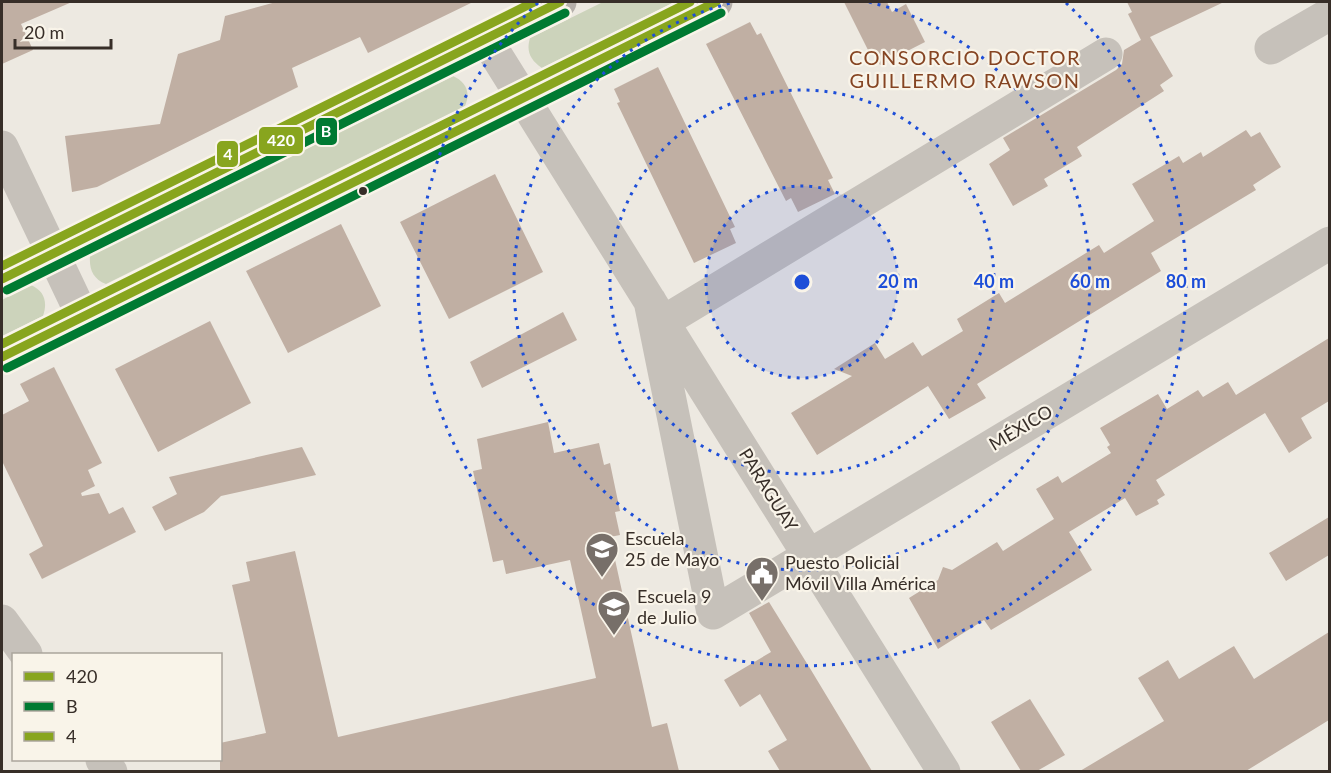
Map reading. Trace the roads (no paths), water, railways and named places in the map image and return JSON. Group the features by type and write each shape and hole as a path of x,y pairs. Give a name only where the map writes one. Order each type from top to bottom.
{"main road":[{"path":"2,279 560,2"},
{"path":"2,357 716,2"}],"street":[{"path":"1271,48 1329,14"},
{"name":"PARAGUAY","path":"486,39 944,771"},
{"path":"656,311 1106,54"},
{"path":"2,147 83,317"},
{"name":"MÉXICO","path":"713,613 1329,243"},
{"name":"PARAGUAY","path":"656,311 713,613"},
{"path":"2,621 25,653"}],"place":[{"name":"Escuela 25 de Mayo","path":"602,578"},
{"name":"Puesto Policial Móvil Villa América","path":"762,602"},
{"name":"Escuela 9 de Julio","path":"614,636"}],"district":[{"name":"CONSORCIO DOCTOR GUILLERMO RAWSON","path":"965,70"}]}
